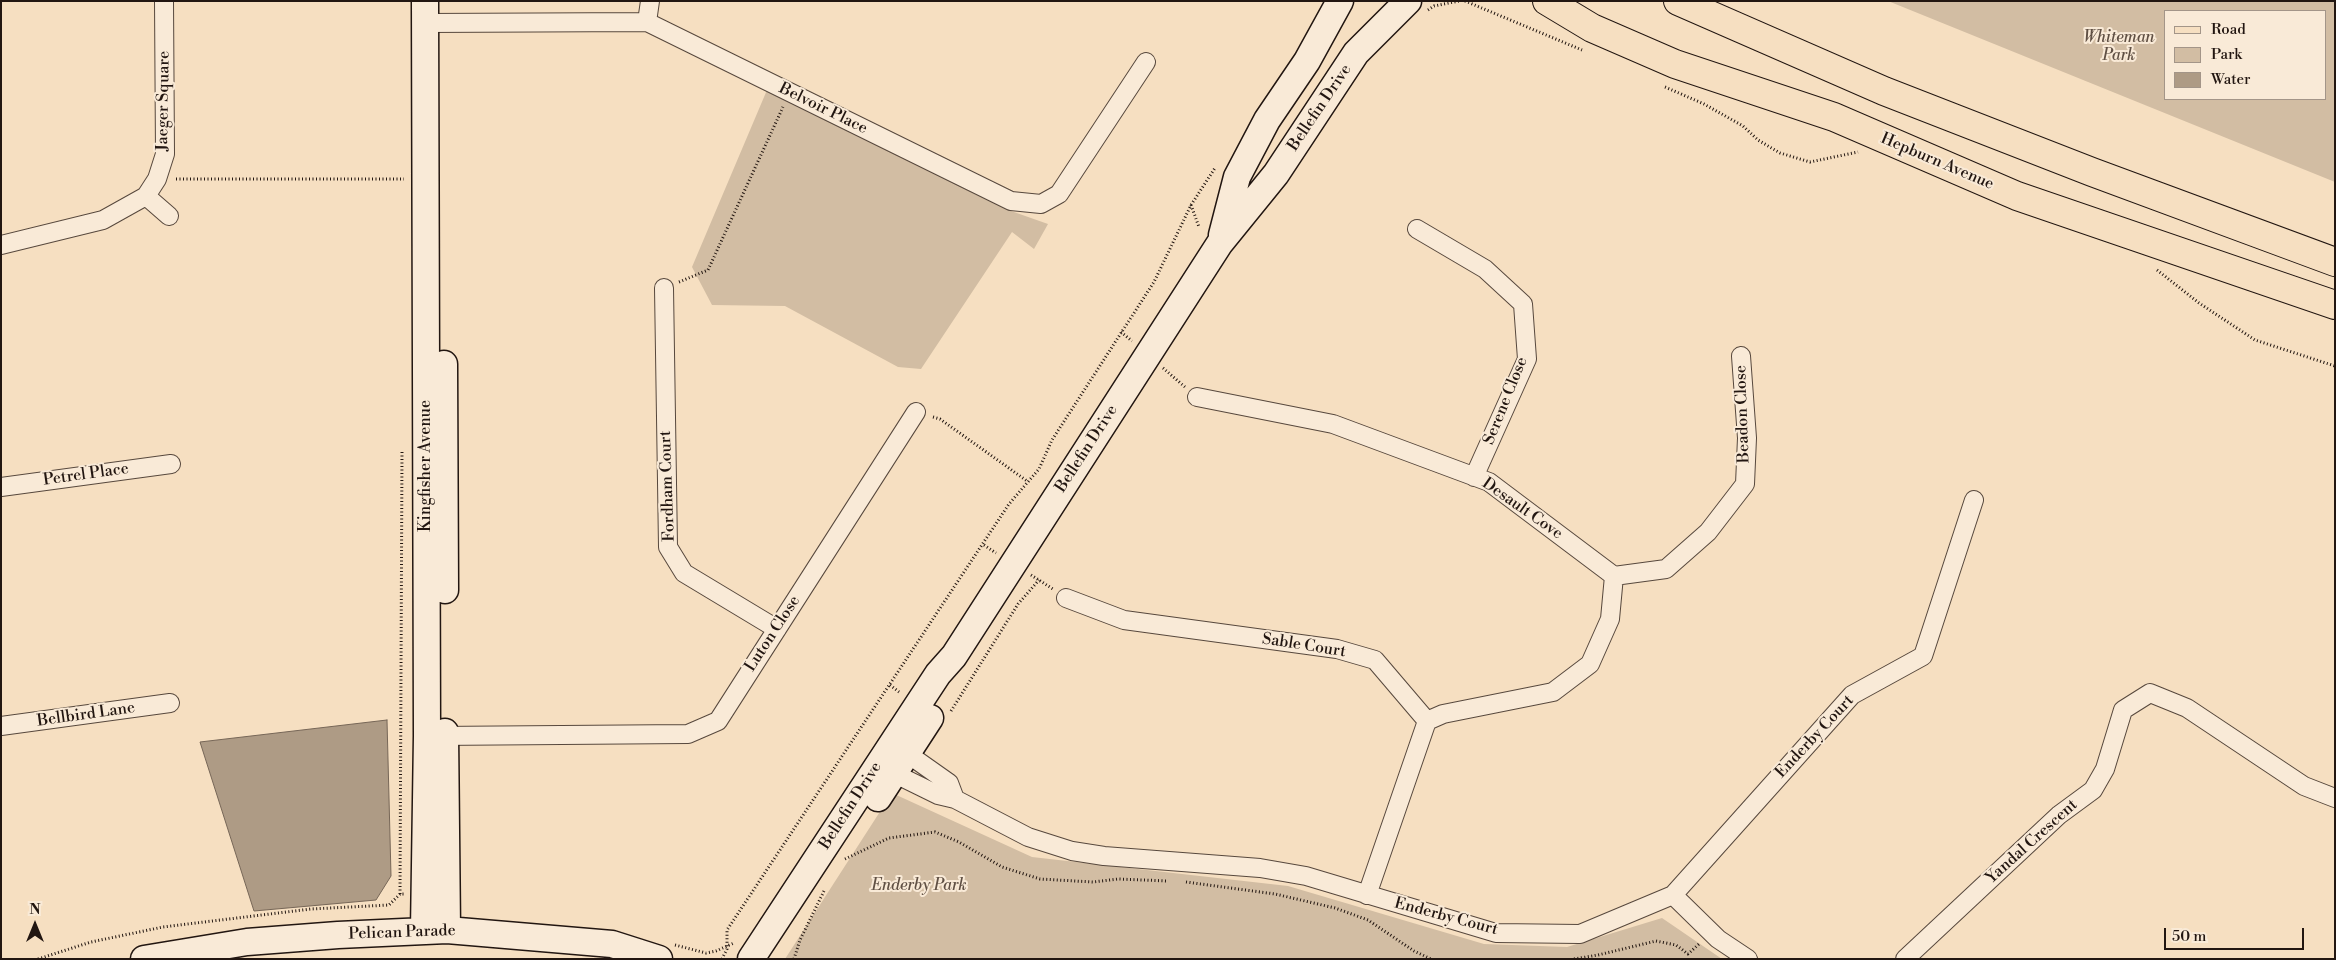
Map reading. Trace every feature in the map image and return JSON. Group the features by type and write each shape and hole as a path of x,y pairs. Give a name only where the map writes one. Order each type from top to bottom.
{"main road":[{"name":"Hepburn Avenue","path":"1547,1 1592,28 1675,64 1834,117 2017,196 2335,305"},
{"path":"1678,1 1884,91 2092,172 2335,262"}],"street":[{"name":"Jaeger Square","path":"1,244 103,220 146,196 158,179 165,154 164,1"},
{"path":"646,22 650,1"},
{"name":"Bellefin Drive","path":"1220,243 1238,177 1267,120 1307,61 1340,1"},
{"name":"Bellefin Drive","path":"769,959 893,759 938,674 954,656 1220,243 1276,174 1356,53 1408,1"},
{"name":"Belvoir Place","path":"434,12 646,22 1011,201 1042,204 1059,194 1146,62"},
{"name":"Kingfisher Avenue","path":"434,12 425,179 436,736"},
{"name":"Kingfisher Avenue","path":"434,12 436,930"},
{"path":"146,196 169,216"},
{"name":"Serene Close","path":"1418,229 1485,269 1523,304 1526,359 1474,477"},
{"name":"Fordham Court","path":"664,288 668,546 684,573 777,629"},
{"name":"Beadon Close","path":"1614,576 1666,569 1708,532 1745,484 1747,438 1741,356"},
{"name":"Desault Cove","path":"1197,397 1333,424 1489,482 1614,576"},
{"name":"Luton Close","path":"436,736 688,734 718,721 916,412"},
{"name":"Petrel Place","path":"1,487 171,464"},
{"name":"Enderby Court","path":"893,759 938,796 955,799 1028,837 1072,851 1104,856 1260,868 1306,876 1496,933 1580,934 1673,894 1852,694 1923,656 1974,500"},
{"path":"1368,895 1427,721 1443,714 1553,692 1590,664 1610,619 1614,576"},
{"name":"Sable Court","path":"1066,598 1124,620 1337,649 1375,660 1427,721"},
{"name":"Yandal Crescent","path":"1905,959 2059,815 2093,790 2105,769 2123,710 2150,693 2187,708 2304,786 2335,798"},
{"name":"Bellbird Lane","path":"1,726 170,703"},
{"path":"893,759 949,783 955,799"},
{"name":"Bellefin Drive","path":"750,959 893,759"},
{"path":"1673,894 1712,933 1748,959"},
{"name":"Pelican Parade","path":"144,959 247,942 436,930 612,944 659,959"}],"path":[{"path":"1465,1 1590,54"},
{"path":"1660,84 1704,104 1743,126 1758,140 1780,153 1810,162 1867,150"},
{"path":"664,288 708,270 789,92"},
{"path":"722,959 727,949 727,930 1009,504 1039,469 1056,432 1154,282 1191,205 1216,167"},
{"path":"158,179 425,179"},
{"path":"2150,264 2198,303 2255,340 2335,366"},
{"path":"1148,355 1197,397"},
{"path":"916,412 940,419 1027,481"},
{"path":"1014,564 1066,598"},
{"path":"842,864 846,857 888,838 935,832 959,842 1002,867 1040,879 1093,882 1118,879 1175,881"},
{"path":"1184,882 1275,894 1335,908 1368,920 1414,951 1431,959"},
{"path":"794,959 800,940 828,886"},
{"path":"1574,959 1599,957 1656,941 1676,945 1688,954 1712,933"}],"green space":[{"name":"Whiteman Park","path":"1888,1 2335,1 2335,182"},
{"path":"767,90 1011,211 1048,224 1034,249 1012,232 921,369 898,367 785,306 712,305 692,267"},
{"name":"Enderby Park","path":"892,793 1032,857 1288,886 1484,944 1567,947 1662,918 1722,959 785,959"}],"water":[{"path":"387,720 391,876 376,900 254,911 200,742"}]}
